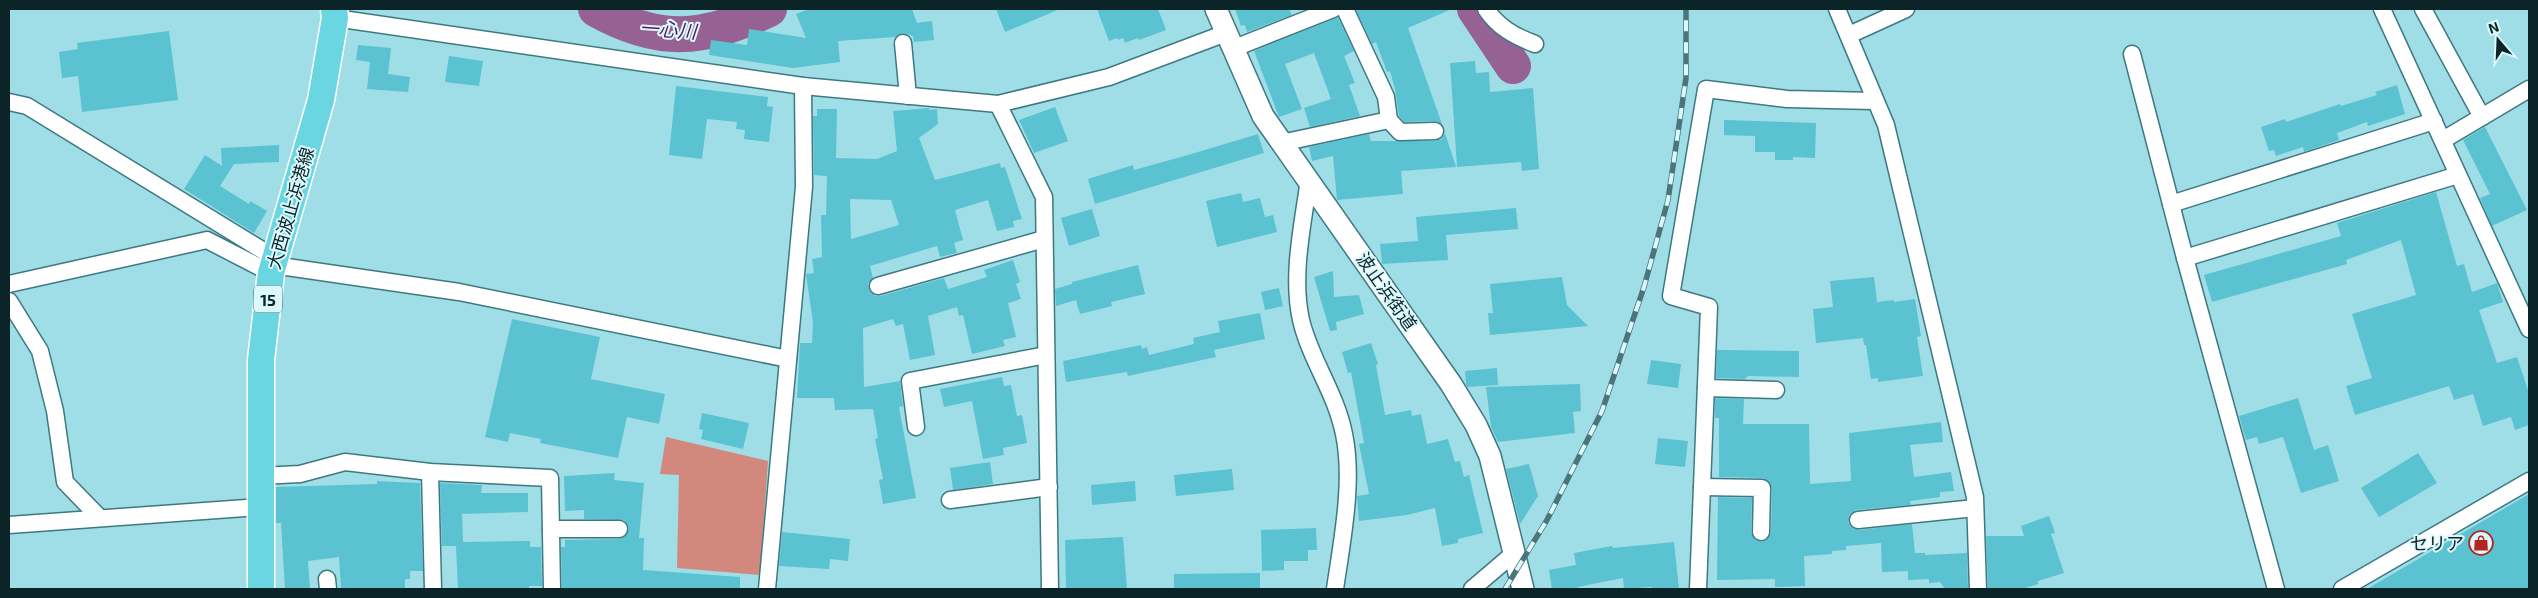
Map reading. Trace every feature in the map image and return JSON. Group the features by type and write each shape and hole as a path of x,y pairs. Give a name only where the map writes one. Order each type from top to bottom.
{"main road":[{"name":"大西波止浜港線","path":"261,589 261,360 273,265 321,100 335,13"}],"street":[{"name":"波止浜街道","path":"1216,9 1263,116 1452,384 1476,425 1490,456 1522,589"},
{"path":"1345,9 1386,96 1390,120 1400,132 1435,131"},
{"path":"1486,9 1493,20 1514,36 1535,44"},
{"path":"1837,9 1874,101 1886,125 1975,497 1978,589"},
{"path":"1849,35 1906,9"},
{"path":"2382,9 2529,329"},
{"path":"2423,9 2482,117"},
{"path":"335,13 803,86 998,104 1109,77 1324,10"},
{"path":"903,43 908,96"},
{"path":"2132,54 2185,258 2276,589"},
{"path":"767,589 804,187 803,86"},
{"path":"2443,140 2529,89"},
{"path":"1698,589 1709,307 1671,296 1706,90 1787,99 1874,101"},
{"path":"9,102 27,106 273,265"},
{"path":"998,104 1044,197 1050,589"},
{"path":"1281,143 1390,120"},
{"path":"2172,204 2434,121"},
{"path":"2185,258 2458,175"},
{"path":"1309,179 1301,233 1298,286 1301,320 1334,399 1344,434 1348,470 1335,589"},
{"path":"878,286 1044,239"},
{"path":"9,284 207,240 273,265 459,292 788,359"},
{"path":"9,301 40,351 55,411 65,482 100,518"},
{"path":"916,427 910,381 1046,355"},
{"path":"1706,388 1776,390"},
{"path":"260,476 300,474 346,462 430,472 550,478 552,589"},
{"path":"430,472 433,589"},
{"path":"2342,589 2529,481"},
{"path":"1702,487 1762,488 1761,532"},
{"path":"950,500 1049,488"},
{"path":"9,525 260,507"},
{"path":"1858,520 1975,508"},
{"path":"551,529 619,529"},
{"path":"1472,589 1513,554"}],"shaded area":[{"path":"666,437 768,461 760,575 677,568 679,475 660,474"}],"building":[{"path":"809,9 912,9 917,23 932,21 934,40 914,42 913,36 903,33 895,37 838,41 840,62 793,68 709,55 711,40 747,45 749,29 806,38 796,14"},
{"path":"996,9 1060,9 1005,32"},
{"path":"1097,9 1158,9 1166,30 1125,43 1123,38 1109,41"},
{"path":"1235,9 1289,9 1292,15 1247,32 1245,25 1241,26"},
{"path":"1452,9 1408,28 1442,124 1435,121 1404,122 1399,116 1390,71 1387,72 1376,42 1372,44 1356,10"},
{"path":"1338,17 1354,51 1344,56 1355,83 1349,85 1360,116 1310,127 1304,108 1331,99 1314,53 1285,64 1302,109 1279,117 1254,51"},
{"path":"169,31 178,100 82,112 78,76 62,78 59,52 78,49 77,43"},
{"path":"358,45 391,48 388,74 410,77 408,92 367,89 370,62 356,60"},
{"path":"449,56 483,61 479,86 445,82"},
{"path":"1475,61 1476,73 1489,72 1490,92 1533,88 1539,169 1522,171 1521,162 1457,167 1450,63"},
{"path":"2397,85 2405,114 2368,126 2367,122 2337,133 2339,140 2304,152 2303,147 2276,156 2274,150 2269,151 2261,127 2285,119 2286,122 2340,104 2341,106 2377,95 2375,92"},
{"path":"676,86 768,97 767,106 773,107 769,142 744,139 745,130 736,129 737,122 707,119 702,159 669,155"},
{"path":"1055,107 1068,141 1034,153 1019,120"},
{"path":"817,109 837,109 836,158 877,159 897,151 893,111 937,109 938,124 919,138 935,180 1000,163 1001,168 1005,167 1022,219 1013,221 1014,227 997,231 988,200 955,210 963,240 954,243 957,253 940,257 937,246 870,266 873,278 868,283 869,289 875,296 881,296 944,278 948,289 987,277 984,270 1013,260 1020,282 1016,284 1021,299 1008,303 1016,337 1003,340 1005,346 972,354 963,315 959,316 957,307 928,316 935,355 910,360 903,324 896,326 893,319 863,328 864,387 900,381 903,406 899,407 916,498 883,504 879,480 883,479 875,439 878,438 873,409 835,410 834,398 797,398 800,343 812,343 813,322 806,274 814,273 812,259 822,257 821,215 826,215 827,176 814,175 813,116 817,116","holes":["850,199 891,200 899,225 851,239"]},
{"path":"1724,120 1816,123 1815,158 1793,157 1793,160 1775,160 1775,152 1755,152 1755,136 1724,135"},
{"path":"2485,127 2527,210 2492,226 2480,198 2490,194 2463,140"},
{"path":"1445,133 1456,167 1401,171 1403,194 1337,200 1333,156 1312,161 1309,147 1369,134 1371,141 1435,141 1441,139"},
{"path":"1258,134 1264,153 1095,204 1088,179 1133,165 1134,170"},
{"path":"279,145 279,162 234,164 220,186 249,204 250,201 267,211 254,233 184,189 205,155 222,166 221,148"},
{"path":"2436,192 2457,266 2464,264 2472,292 2497,283 2503,302 2479,310 2497,363 2517,357 2529,393 2529,425 2515,430 2511,417 2483,426 2473,394 2454,400 2449,386 2355,415 2346,386 2372,378 2352,314 2416,295 2401,240 2346,260 2347,264 2212,302 2204,275 2341,236 2337,223"},
{"path":"1241,193 1243,202 1260,198 1265,217 1273,215 1277,232 1217,247 1206,201"},
{"path":"1516,208 1518,229 1446,235 1448,260 1382,264 1380,244 1418,241 1416,217"},
{"path":"1092,209 1100,236 1069,246 1061,218"},
{"path":"1138,265 1145,294 1111,302 1112,306 1080,314 1076,300 1056,306 1055,289 1072,284 1072,282"},
{"path":"1333,271 1334,297 1359,295 1364,314 1336,322 1337,330 1330,331 1314,277"},
{"path":"1562,277 1567,305 1588,326 1490,335 1488,313 1493,313 1490,284"},
{"path":"1874,277 1877,302 1915,299 1921,336 1917,337 1923,376 1878,382 1878,378 1871,379 1866,345 1864,345 1863,338 1816,343 1813,309 1833,307 1830,281"},
{"path":"1279,288 1283,306 1265,310 1261,292"},
{"path":"1260,313 1265,339 1214,350 1216,357 1128,376 1127,372 1066,382 1063,361 1141,345 1142,349 1147,347 1149,355 1194,344 1193,338 1220,332 1218,321"},
{"path":"512,319 600,337 591,379 665,394 659,424 627,417 618,458 540,443 541,439 510,433 508,442 485,437"},
{"path":"1371,343 1378,364 1376,365 1385,415 1411,410 1412,416 1421,414 1427,444 1448,439 1455,462 1460,461 1464,477 1469,475 1483,533 1458,539 1458,543 1442,546 1435,508 1407,515 1359,521 1357,496 1369,494 1359,444 1364,443 1351,372 1348,373 1342,352"},
{"path":"1717,350 1799,351 1799,377 1748,376 1745,379 1716,378"},
{"path":"1651,360 1681,364 1678,388 1647,384"},
{"path":"1497,368 1498,385 1467,387 1465,371"},
{"path":"1002,377 1004,386 1011,385 1017,416 1022,415 1027,443 1003,448 1004,455 983,459 972,401 944,407 940,389"},
{"path":"1580,384 1581,411 1573,412 1575,433 1498,442 1491,427 1486,387"},
{"path":"1715,398 1744,399 1743,424 1809,424 1810,484 1851,481 1849,433 1941,422 1943,442 1910,445 1914,477 1951,472 1954,491 1940,492 1940,497 1910,501 1911,505 1856,510 1849,515 1848,522 1850,526 1859,530 1912,524 1915,553 1925,553 1925,555 1967,553 1968,589 1945,589 1940,582 1929,583 1929,579 1908,580 1908,571 1882,572 1881,543 1846,546 1846,550 1832,551 1832,554 1804,556 1805,586 1775,587 1775,579 1717,580 1718,497 1752,498 1751,532 1755,540 1761,542 1766,540 1771,533 1772,488 1770,483 1763,478 1719,477 1719,418 1715,418"},
{"path":"2298,398 2314,450 2328,445 2339,481 2301,493 2283,437 2259,444 2257,437 2246,440 2239,416"},
{"path":"702,413 749,423 743,449 701,439 703,430 699,429"},
{"path":"1658,438 1688,441 1685,467 1655,464"},
{"path":"2418,453 2437,483 2379,517 2361,488"},
{"path":"990,462 993,484 953,490 950,468"},
{"path":"1529,464 1538,496 1520,524 1506,469"},
{"path":"1232,469 1234,490 1176,496 1174,475"},
{"path":"615,473 614,480 644,483 639,538 644,538 643,570 740,577 740,589 562,589 561,547 565,547 565,540 619,539 624,537 629,529 624,520 584,519 584,510 565,511 564,476"},
{"path":"377,481 420,483 423,571 410,571 410,579 405,579 405,589 341,589 339,557 308,561 310,589 285,589 281,523 276,523 276,487 377,484"},
{"path":"1135,481 1136,501 1092,505 1091,485"},
{"path":"440,483 482,485 481,493 528,493 528,512 462,514 463,542 530,541 530,547 541,547 542,586 529,586 529,589 458,589 456,546 442,546"},
{"path":"2529,494 2529,589 2367,589"},
{"path":"2049,516 2055,533 2051,534 2064,573 2038,581 2038,584 2022,589 1988,589 1986,536 2024,536 2021,526"},
{"path":"1316,528 1317,550 1308,550 1308,561 1284,561 1284,570 1262,571 1261,530"},
{"path":"782,532 850,539 848,561 830,559 829,569 779,566"},
{"path":"1123,537 1127,589 1066,589 1065,540"},
{"path":"1674,542 1679,589 1652,589 1652,587 1624,589 1623,578 1578,587 1578,589 1552,589 1549,570 1576,565 1574,553 1612,546 1613,548"},
{"path":"1260,573 1260,589 1174,589 1174,574"}],"waterway":[{"name":"一心川","path":"596,9 619,21 641,29 682,34 724,27 769,9"},
{"name":"一心川","path":"1475,9 1513,66"}],"railway":[{"path":"1505,589 1547,520 1602,411 1644,287 1668,200 1686,78 1686,9"}],"place":[{"name":"セリア","path":"2481,543"}]}
